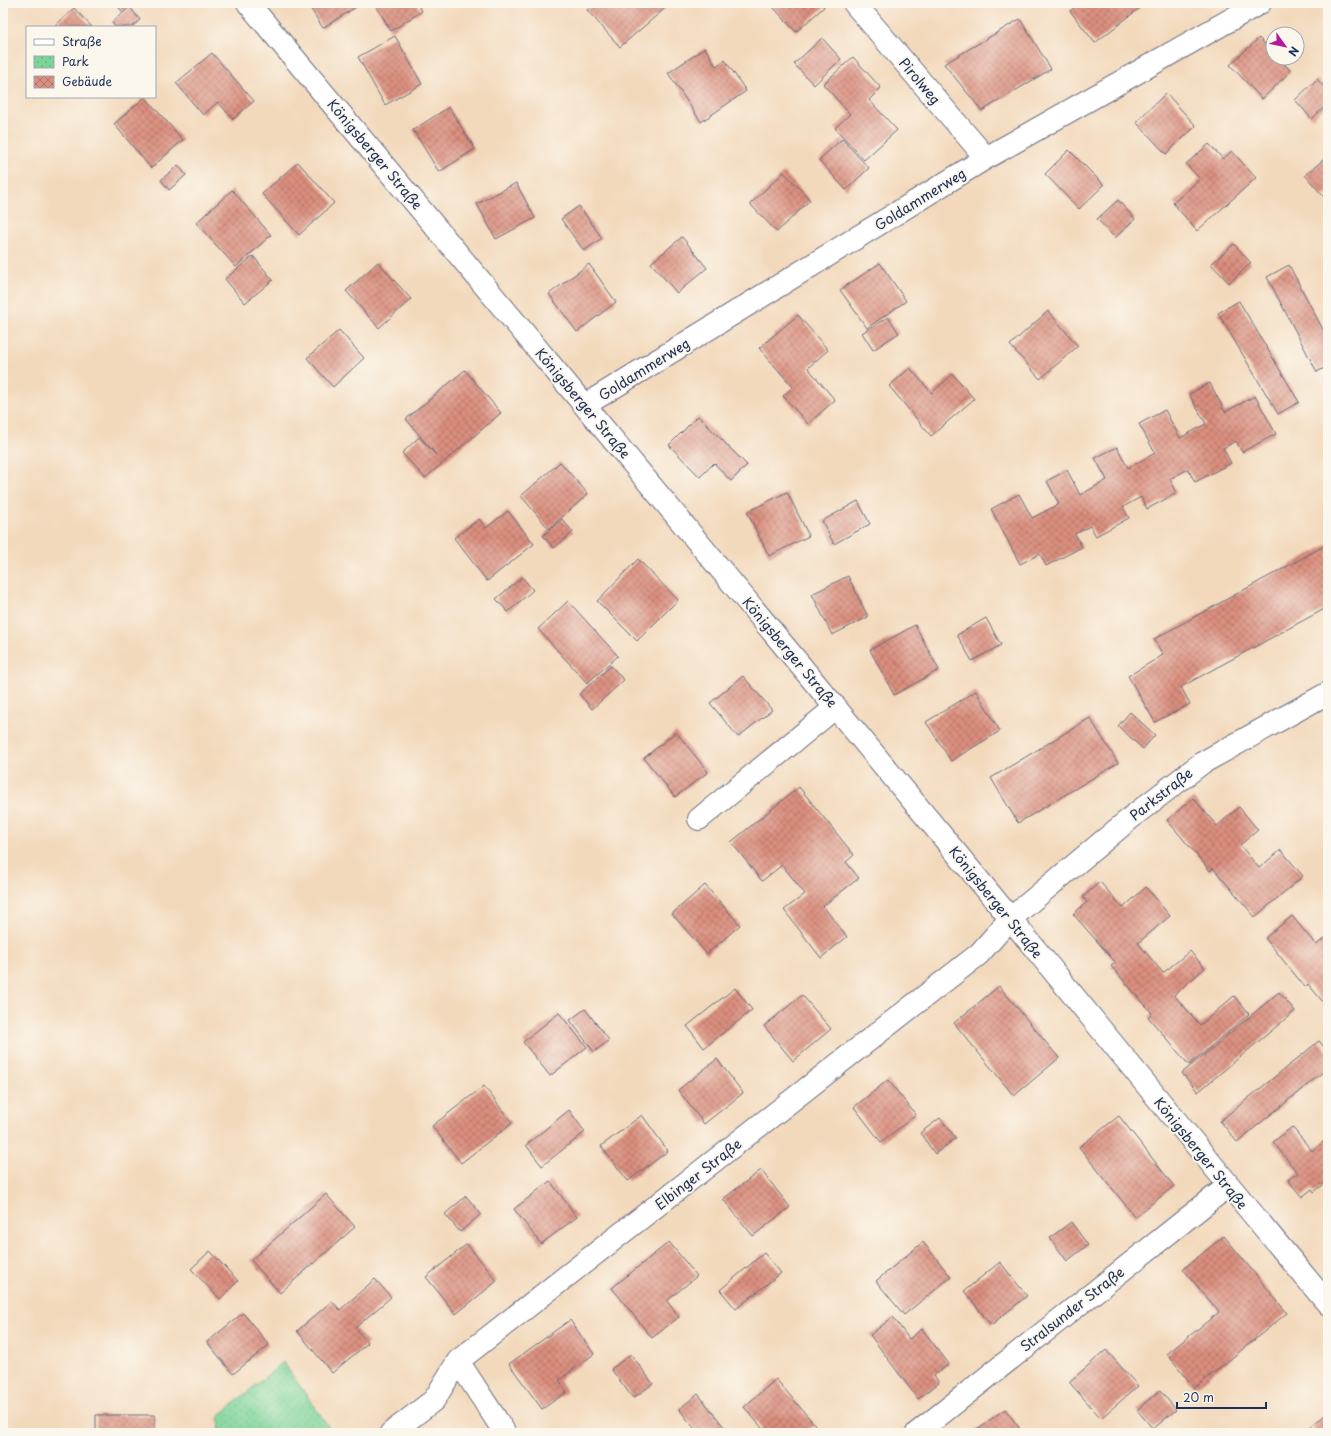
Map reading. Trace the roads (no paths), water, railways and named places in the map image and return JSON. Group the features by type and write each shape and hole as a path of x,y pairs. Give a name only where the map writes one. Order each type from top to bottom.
{"street":[{"name":"Königsberger Straße","path":"248,3 586,405 1010,918 1228,1186 1328,1304"},
{"name":"Pirolweg","path":"854,3 986,158"},
{"name":"Goldammerweg","path":"586,405 986,158 1260,3"},
{"name":"Parkstraße","path":"1010,918 1138,812 1202,763 1328,693"},
{"path":"700,819 836,707"},
{"name":"Elbinger Straße","path":"390,1433 434,1400 458,1361 979,954 1010,918"},
{"name":"Stralsunder Straße","path":"917,1433 1228,1186"},
{"path":"458,1361 505,1433"}]}
